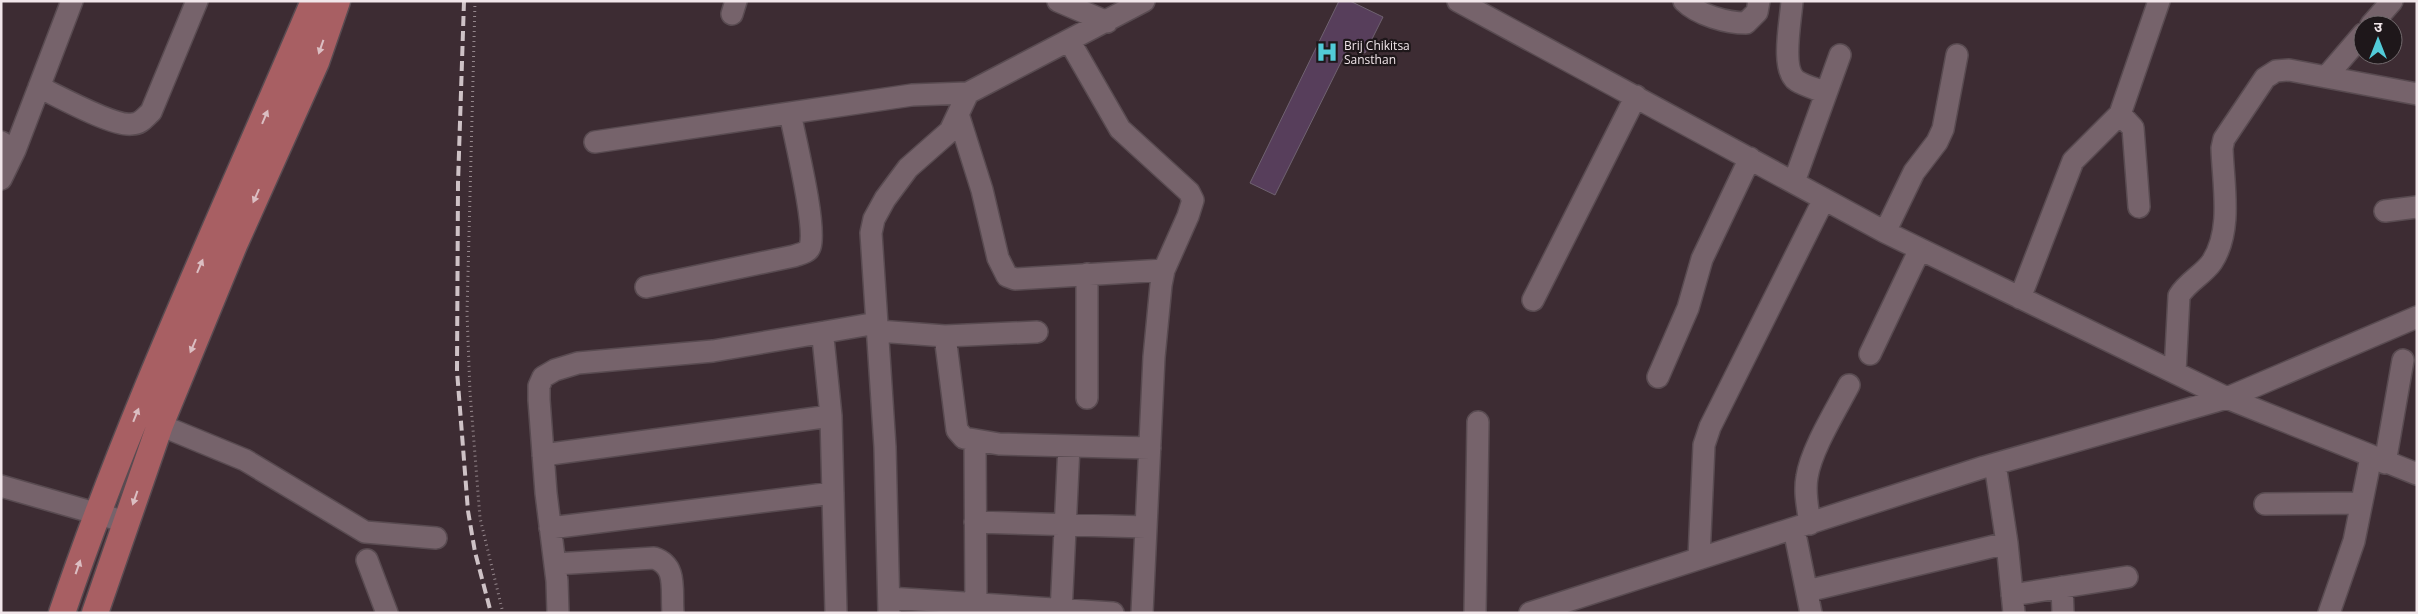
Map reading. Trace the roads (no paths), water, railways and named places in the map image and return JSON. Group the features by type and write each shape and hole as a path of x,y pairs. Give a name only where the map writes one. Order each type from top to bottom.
{"main road":[{"path":"62,613 96,514 152,378 314,1"},
{"path":"95,613 160,424 234,245 316,62 337,1"}],"street":[{"path":"1,179 8,146 39,87 72,1"},
{"path":"39,87 117,122 131,125 140,122 151,112 196,1"},
{"path":"1058,1 1107,22"},
{"path":"595,142 912,95 968,93 1070,42 1144,1"},
{"path":"1458,1 1885,232 2227,398 2417,474"},
{"path":"1684,1 1691,8 1734,23 1746,23 1757,12 1759,1"},
{"path":"1792,1 1787,63 1790,74 1796,81 1826,93"},
{"path":"2020,298 2073,161 2120,114 2159,1"},
{"path":"2379,15 2392,1"},
{"path":"1070,42 1120,129 1189,192 1192,200 1188,216 1164,270 1154,357 1142,613"},
{"path":"2326,77 2353,46"},
{"path":"1794,182 1840,55"},
{"path":"1885,232 1914,172 1937,142 1943,129 1957,55"},
{"path":"2175,372 2180,296 2210,265 2223,239 2225,225 2222,148 2224,139 2265,78 2276,71 2289,70 2417,94"},
{"path":"968,93 950,131 908,168 885,199 874,219 871,233 886,447 889,606 1113,613"},
{"path":"1533,300 1636,96"},
{"path":"646,288 794,256 807,251 810,247 811,225 790,113"},
{"path":"958,114 982,190 998,258 1007,276 1015,279 1164,270"},
{"path":"2120,114 2132,128 2140,208"},
{"path":"1658,377 1688,308 1702,259 1750,158"},
{"path":"1699,558 1704,445 1710,427 1824,198"},
{"path":"2385,212 2417,207"},
{"path":"1870,354 1920,249"},
{"path":"1087,274 1087,398"},
{"path":"1530,613 1995,464 2227,398 2417,317"},
{"path":"558,613 555,564 543,454 539,386 544,377 555,370 578,363 713,350 825,332 878,327 945,336 1037,332"},
{"path":"825,332 823,344 831,416 836,613"},
{"path":"945,336 957,430 964,438 999,444 1150,448"},
{"path":"2329,613 2354,541 2361,504 2378,460 2403,360"},
{"path":"1811,613 1807,591 1802,526 1807,476 1812,460 1849,384"},
{"path":"543,454 831,416"},
{"path":"1475,613 1478,422"},
{"path":"160,424 245,460 364,532 436,538"},
{"path":"975,440 976,608"},
{"path":"1061,611 1069,446"},
{"path":"1995,464 2007,543 2013,604 2062,587 2127,578"},
{"path":"1,486 126,522"},
{"path":"550,528 710,510 833,492"},
{"path":"2265,504 2361,504"},
{"path":"975,522 1146,527"},
{"path":"1807,591 2007,543"},
{"path":"555,564 654,558 663,561 670,569 672,613"},
{"path":"367,560 387,613"},
{"path":"2062,587 2063,613"}],"railway":[{"path":"464,1 458,183 457,371 468,511 475,552 491,613"}],"place":[{"name":"Brij Chikitsa Sansthan","path":"1327,52"}]}
